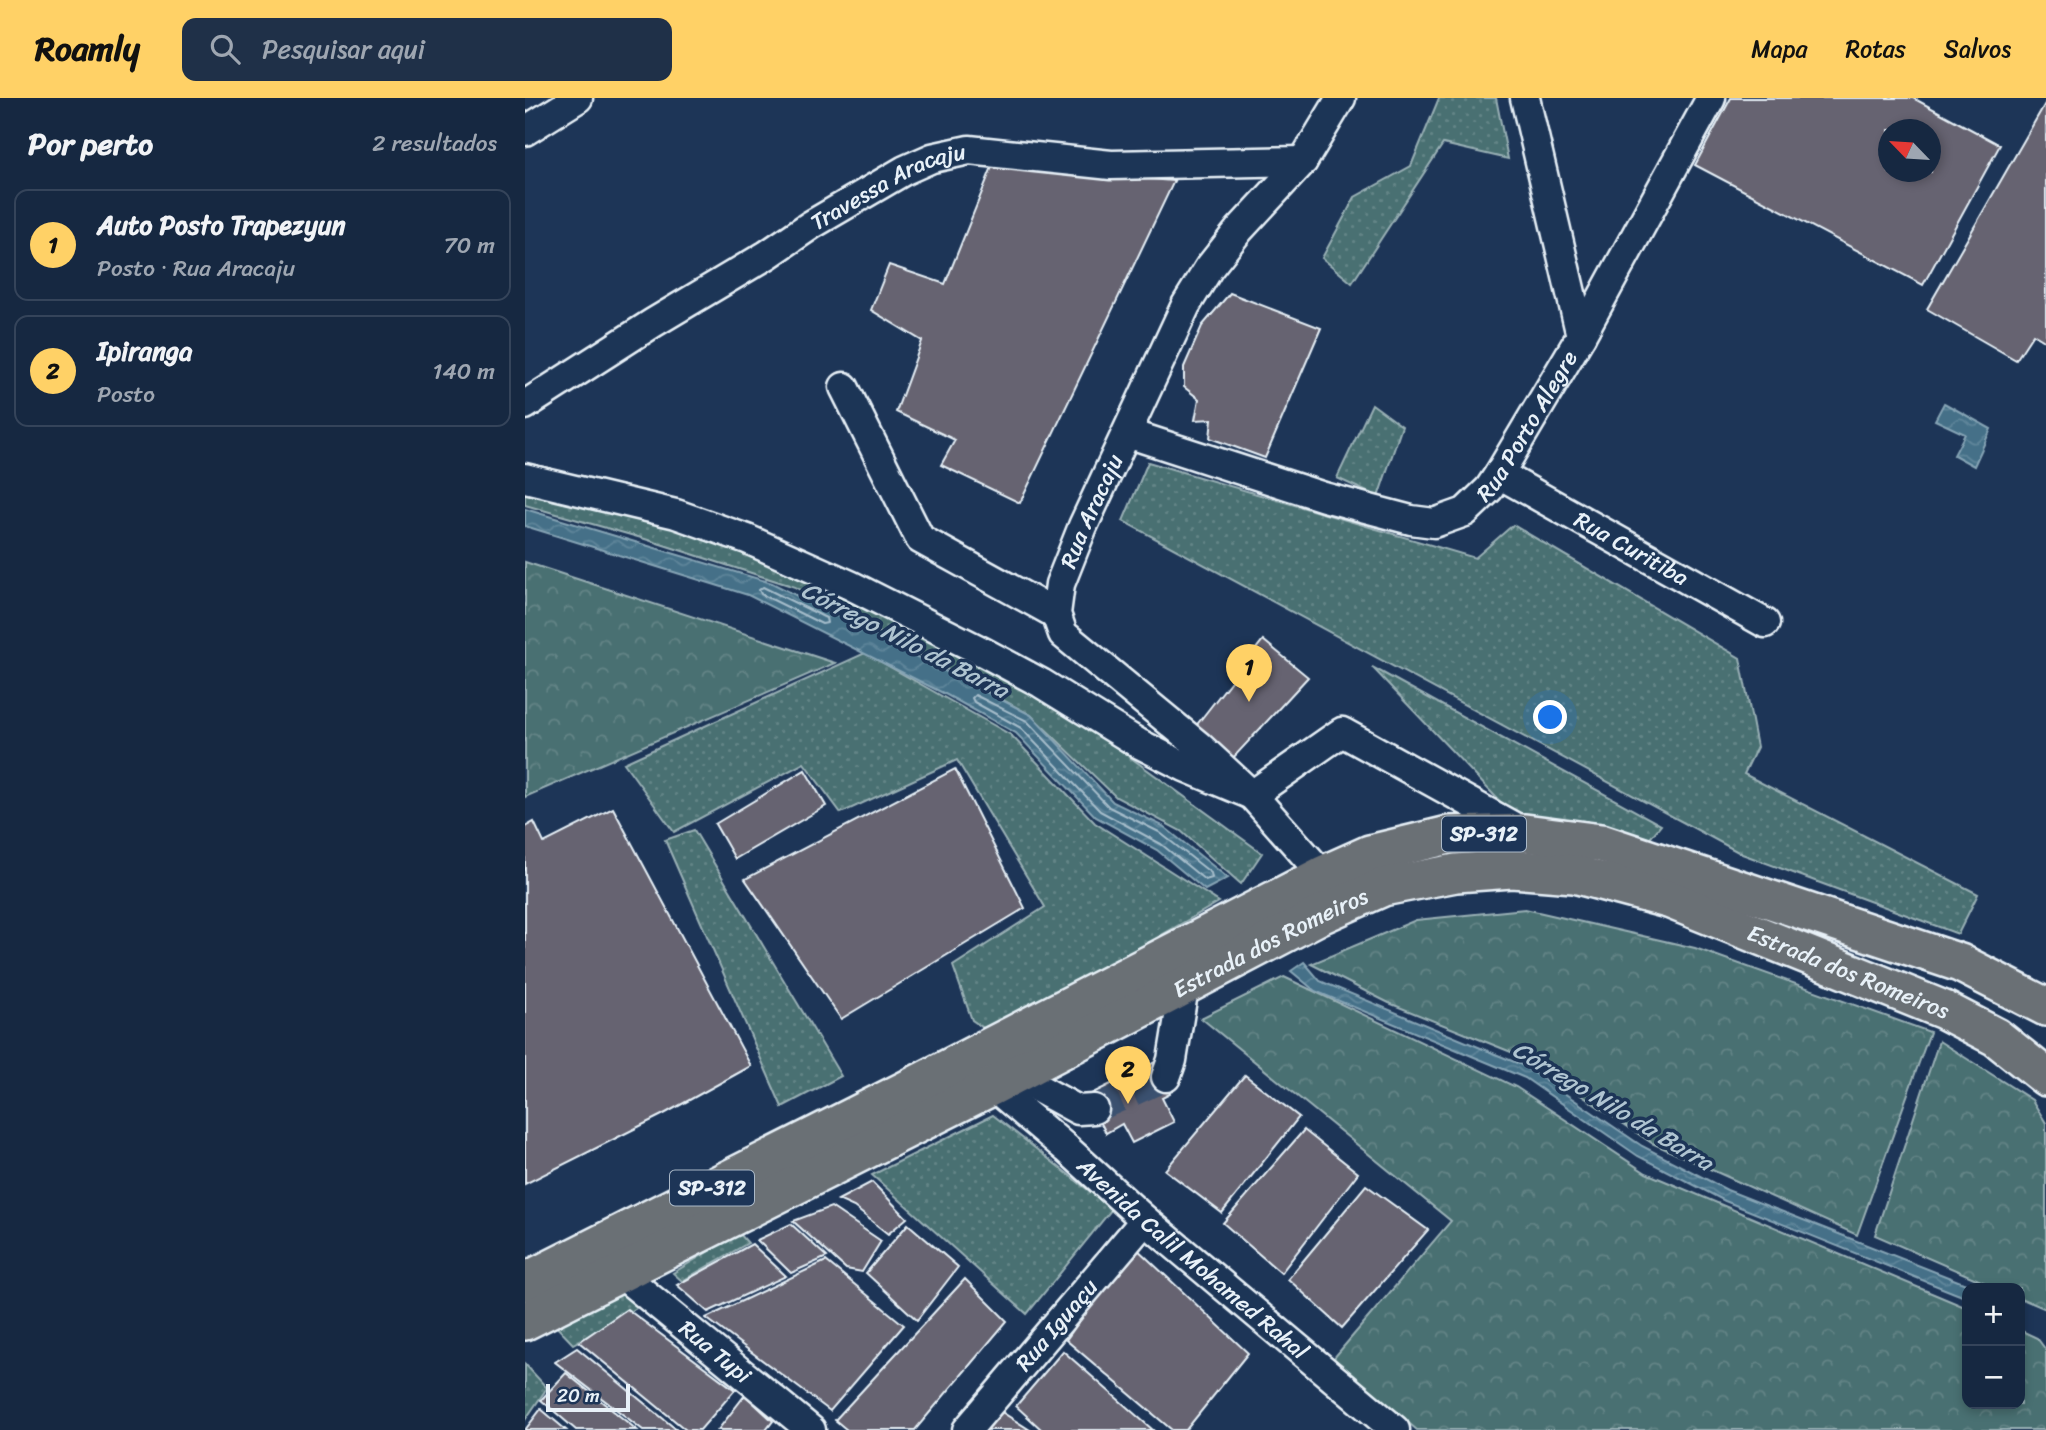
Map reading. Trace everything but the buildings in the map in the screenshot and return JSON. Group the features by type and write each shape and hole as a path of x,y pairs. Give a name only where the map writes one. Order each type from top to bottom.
{"main road":[{"name":"Estrada dos Romeiros","path":"525,1282 1323,875 1370,854 1450,835 1525,833 1601,843 1960,964 2046,1007"},
{"name":"Estrada dos Romeiros","path":"525,1321 1004,1080 1320,915 1383,887 1456,873 1511,869 1574,874 1671,900 1944,1010 1996,1037 2046,1077"}],"street":[{"path":"525,131 578,98"},
{"name":"Rua Aracaju","path":"1056,614 1060,584 1083,526 1186,305 1209,268 1239,230 1303,161 1341,98"},
{"path":"1525,98 1581,337"},
{"name":"Rua Porto Alegre","path":"1127,433 1379,513 1434,523 1465,512 1489,489 1499,474 1581,337 1711,98"},
{"name":"Travessa Aracaju","path":"525,405 811,225 905,170 932,158 969,149 1111,165 1303,161"},
{"path":"844,387 920,539 1056,614 1063,634 1199,746 1252,794 1323,875"},
{"name":"Rua Curitiba","path":"1499,474 1766,623"},
{"path":"525,478 676,514 747,539 850,585 938,629 1041,683 1137,743 1185,767 1252,794"},
{"path":"1252,794 1342,732 1525,833"},
{"path":"1166,1077 1172,1060 1184,987"},
{"path":"1004,1080 1078,1110 1094,1109"},
{"name":"Avenida Calil Mohamed Rahal","path":"1004,1080 1067,1149 1145,1220 1395,1430"},
{"name":"Rua Iguaçu","path":"967,1430 1145,1220"},
{"name":"Rua Tupi","path":"621,1274 811,1430"}],"green space":[{"path":"1439,98 1496,98 1508,159 1443,144 1352,283 1322,258 1355,197 1411,166"},
{"path":"1372,404 1402,426 1378,497 1337,478"},
{"path":"1148,462 1475,558 1513,525 1740,658 1757,747 1744,774 1978,894 1958,934 1742,854 1123,521"},
{"path":"525,487 675,523 818,578 1032,686 1262,853 1241,884 1181,831 1116,797 1031,715 795,587 645,539 525,505"},
{"path":"525,562 835,663 525,797"},
{"path":"865,653 1011,735 1095,823 1219,902 1102,969 985,1029 972,1020 953,966 1045,907 957,760 841,813 804,763 674,832 624,763"},
{"path":"1372,667 1661,825 1643,847 1511,813"},
{"path":"694,830 841,1076 782,1107 665,840"},
{"path":"1525,909 1695,948 1930,1032 1857,1235 1652,1143 1526,1058 1389,1003 1311,964 1416,920"},
{"path":"1284,977 1516,1087 1646,1173 1962,1306 1962,1409 2025,1409 2025,1332 2037,1338 2046,1350 2046,1430 1417,1430 1333,1359 1451,1221 1201,1018"},
{"path":"1939,1041 2032,1100 2046,1123 2046,1309 2025,1300 2025,1283 1985,1283 1875,1235"},
{"path":"993,1115 1112,1209 1027,1314 872,1175"},
{"path":"739,1233 748,1243 682,1281 673,1273"},
{"path":"622,1290 642,1305 573,1344 554,1324"},
{"path":"525,1364 547,1388 525,1420"}],"water":[{"path":"1944,403 1991,429 1974,466 1954,455 1965,434 1935,420"},
{"path":"525,509 772,583 1031,715 1113,802 1163,826 1228,878 1205,890 1157,850 1096,817 1016,733 945,694 748,595 525,526"},
{"path":"1304,962 1320,981 1524,1066 1642,1146 1727,1190 1963,1283 1962,1296 1725,1201 1638,1156 1525,1078 1315,991 1291,971"}],"tunnel":[{"path":"1094,1109 1166,1077"}],"place":[{"name":"Auto Posto Trapezyun","path":"1249,702"},
{"name":"Ipiranga","path":"1128,1104"}],"water label":[{"name":"Córrego Nilo da Barra","path":"905,640"},
{"name":"Córrego Nilo da Barra","path":"1613,1106"}]}
